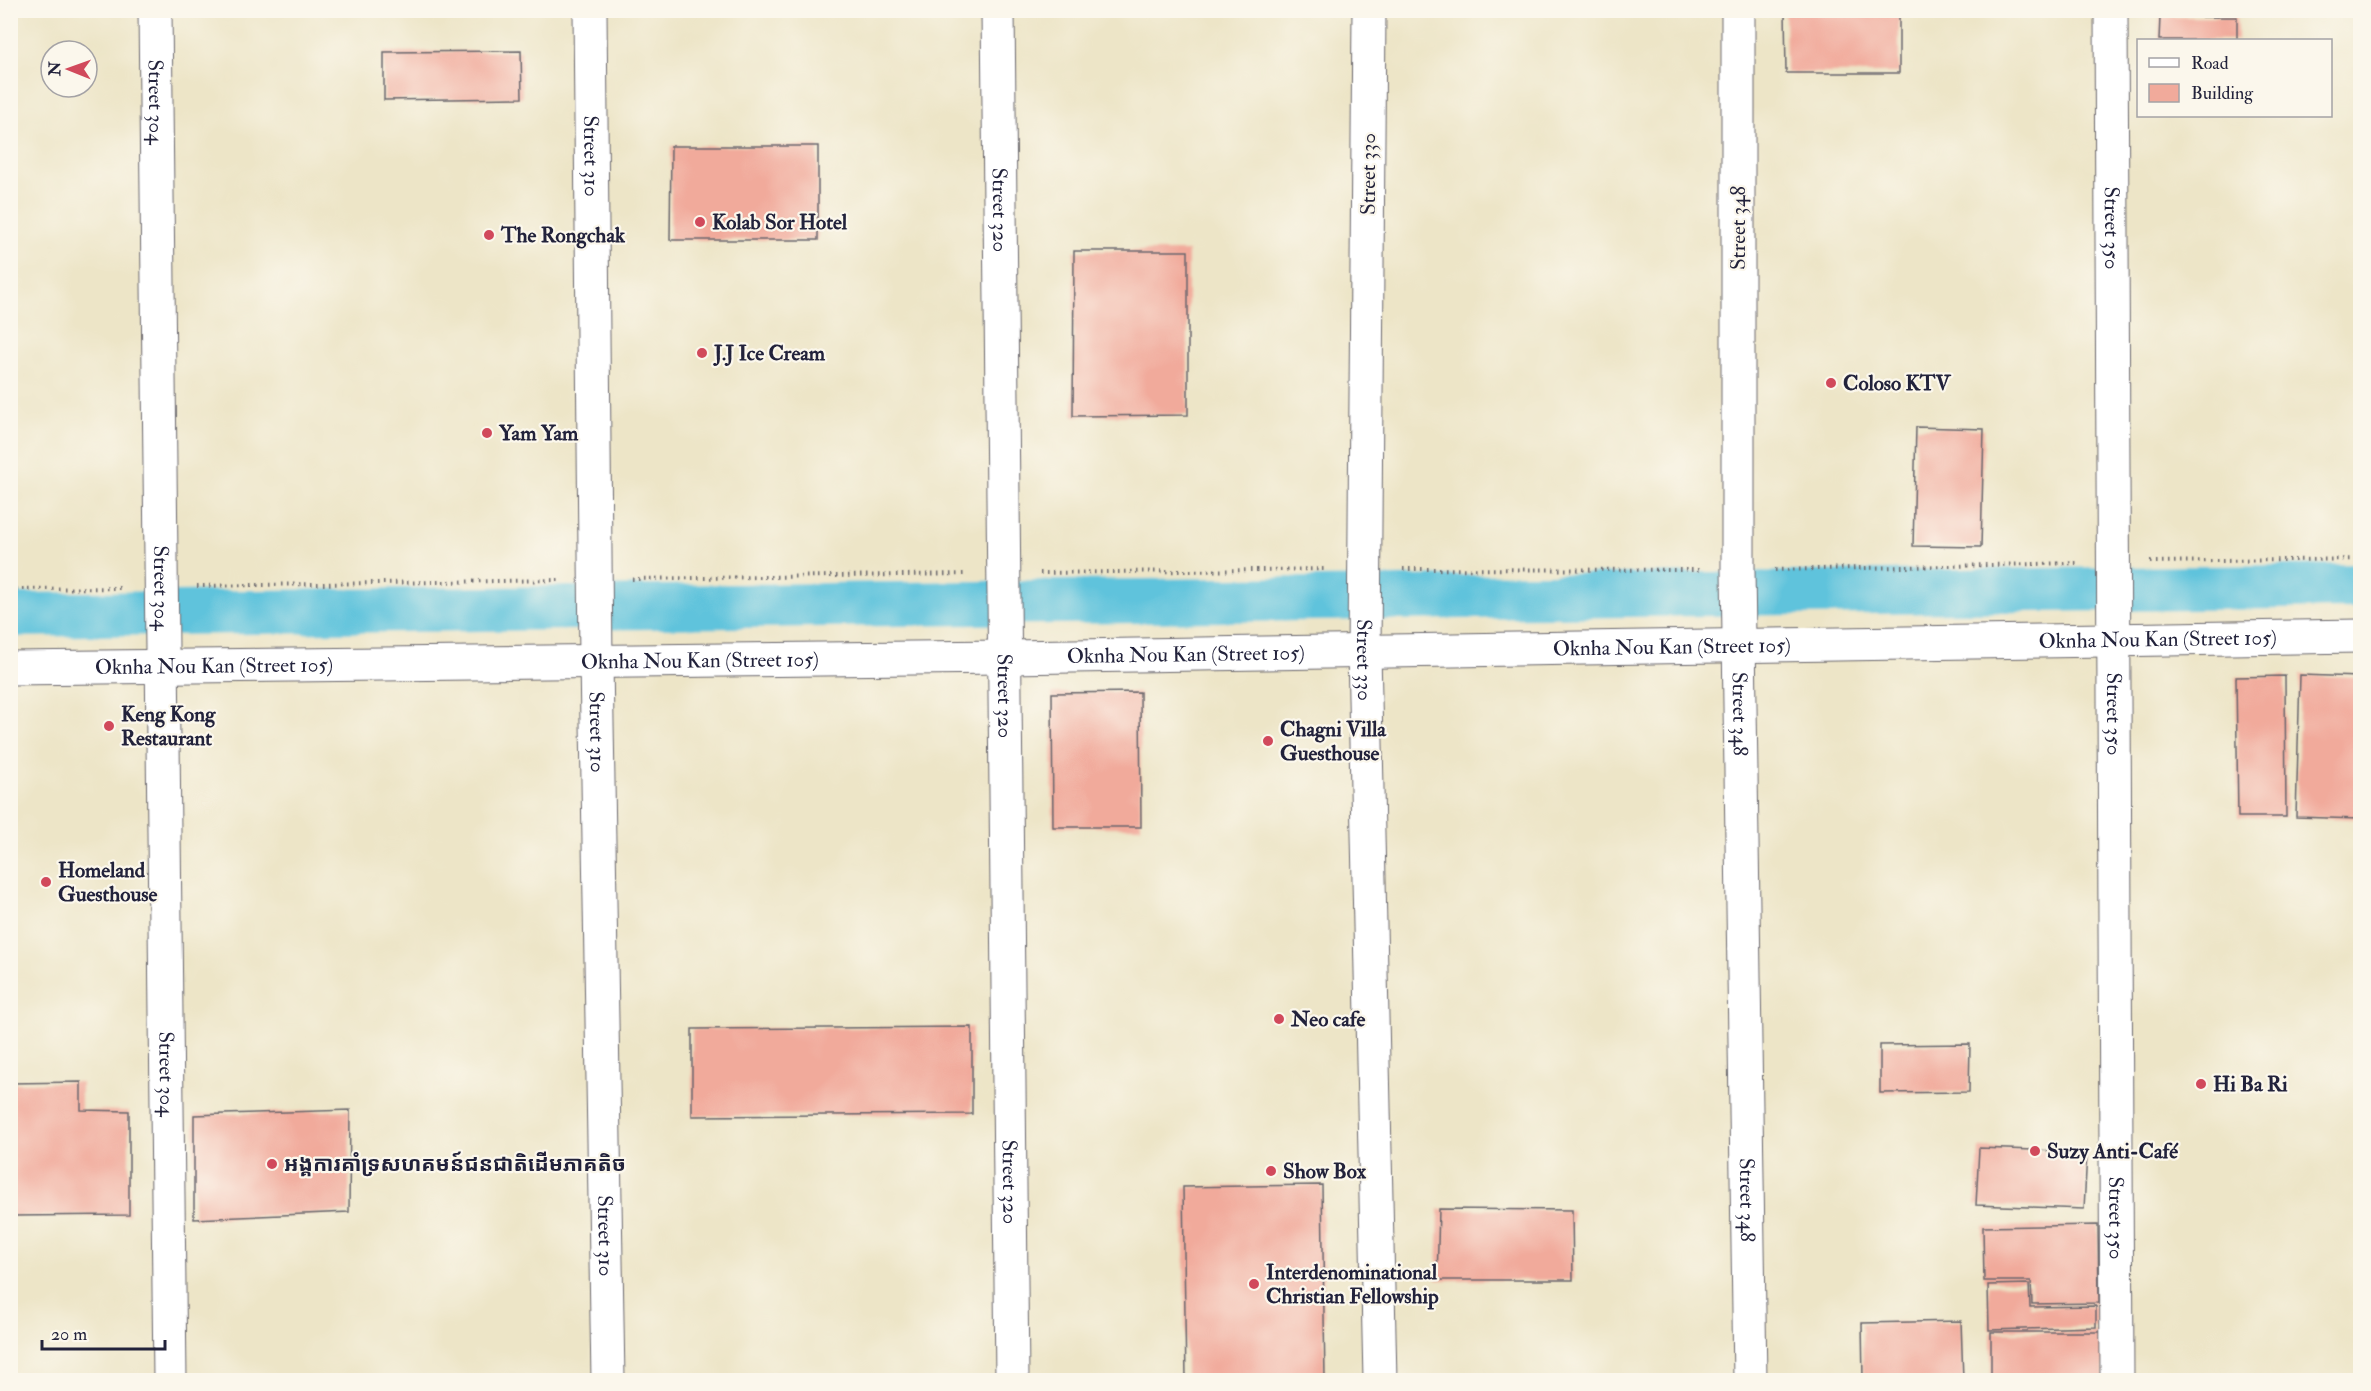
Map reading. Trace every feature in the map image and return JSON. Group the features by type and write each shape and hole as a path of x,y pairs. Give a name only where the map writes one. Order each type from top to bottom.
{"street":[{"name":"Street 304","path":"155,10 170,1380"},
{"name":"Street 310","path":"590,10 596,662 608,1380"},
{"name":"Street 320","path":"998,10 1012,1380"},
{"name":"Street 330","path":"1369,10 1364,637 1380,1380"},
{"name":"Street 348","path":"1738,10 1738,632 1750,1380"},
{"name":"Street 350","path":"2110,10 2117,1380"},
{"name":"Oknha Nou Kan (Street 105)","path":"10,669 161,651 596,662 1004,642 2113,626 2361,636"}],"path":[{"path":"10,589 1365,568 1738,570 2361,559"}],"building":[{"path":"1785,10 1899,10 1899,73 1786,73"},
{"path":"2160,17 2237,17 2237,39 2159,39"},
{"path":"521,51 522,98 384,100 384,52"},
{"path":"671,146 818,146 818,240 670,240"},
{"path":"1074,251 1188,251 1188,415 1073,416"},
{"path":"1916,427 1984,429 1981,547 1913,546"},
{"path":"2300,675 2360,677 2360,819 2296,817"},
{"path":"2285,676 2286,817 2238,817 2236,677"},
{"path":"1140,692 1141,827 1053,827 1052,693"},
{"path":"972,1027 972,1114 692,1116 692,1029"},
{"path":"1970,1044 1969,1092 1880,1093 1880,1045"},
{"path":"81,1082 81,1110 129,1111 129,1215 10,1216 10,1083"},
{"name":"អង្គការគាំទ្រសហគមន៍ជនជាតិដើមភាគតិច","path":"350,1110 349,1212 194,1219 194,1115"},
{"path":"1979,1148 2087,1152 2084,1209 1976,1205"},
{"name":"Interdenominational Christian Fellowship","path":"1322,1185 1325,1380 1186,1380 1183,1187"},
{"path":"1439,1209 1572,1210 1573,1280 1437,1280"},
{"path":"2098,1225 2099,1303 2032,1304 2031,1281 1984,1281 1983,1227"},
{"path":"2029,1284 2030,1307 2096,1306 2096,1327 1989,1330 1988,1285"},
{"path":"1961,1321 1963,1380 1863,1380 1862,1323"},
{"path":"1991,1332 2104,1332 2104,1380 1991,1380"}],"waterway":[{"path":"10,615 2360,586"}],"place":[{"name":"Kolab Sor Hotel","path":"700,222"},
{"name":"The Rongchak","path":"489,235"},
{"name":"J.J Ice Cream","path":"702,353"},
{"name":"Coloso KTV","path":"1831,383"},
{"name":"Yam Yam","path":"487,433"},
{"name":"Keng Kong Restaurant","path":"109,726"},
{"name":"Chagni Villa Guesthouse","path":"1268,741"},
{"name":"Homeland Guesthouse","path":"46,882"},
{"name":"Neo cafe","path":"1279,1019"},
{"name":"Hi Ba Ri","path":"2201,1084"},
{"name":"Suzy Anti-Café","path":"2035,1151"},
{"name":"អង្គការគាំទ្រសហគមន៍ជនជាតិដើមភាគតិច","path":"272,1164"},
{"name":"Show Box","path":"1271,1171"},
{"name":"Interdenominational Christian Fellowship","path":"1254,1284"}]}
